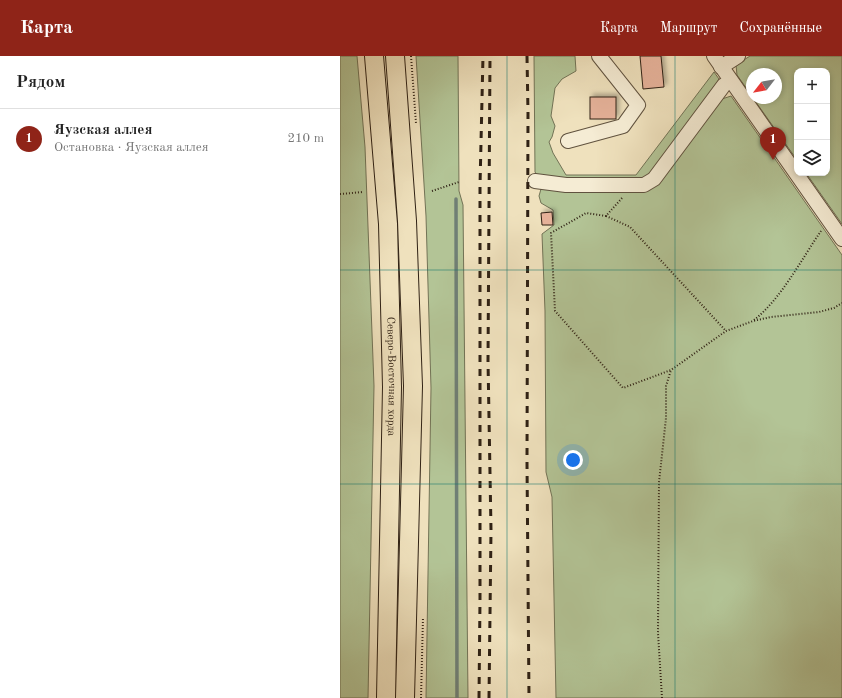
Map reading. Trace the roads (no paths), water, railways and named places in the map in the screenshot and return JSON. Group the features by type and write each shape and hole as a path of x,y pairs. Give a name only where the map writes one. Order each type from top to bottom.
{"main road":[{"name":"Северо-Восточная хорда","path":"374,56 388,224 392,379 386,698"},
{"name":"Северо-Восточная хорда","path":"396,56 407,221 413,386 405,698"}],"street":[{"path":"568,141 624,126 638,105 599,56"},
{"path":"738,56 718,62 842,239"},
{"path":"534,181 566,185 644,185 654,178 724,85 731,81"}],"waterway":[{"path":"456,199 457,698"}],"railway":[{"path":"479,698 480,186 483,56"},
{"path":"489,698 491,530 488,361 490,56"},
{"path":"527,56 527,462 529,698"}],"place":[{"name":"Яузская аллея","path":"773,160"}]}
